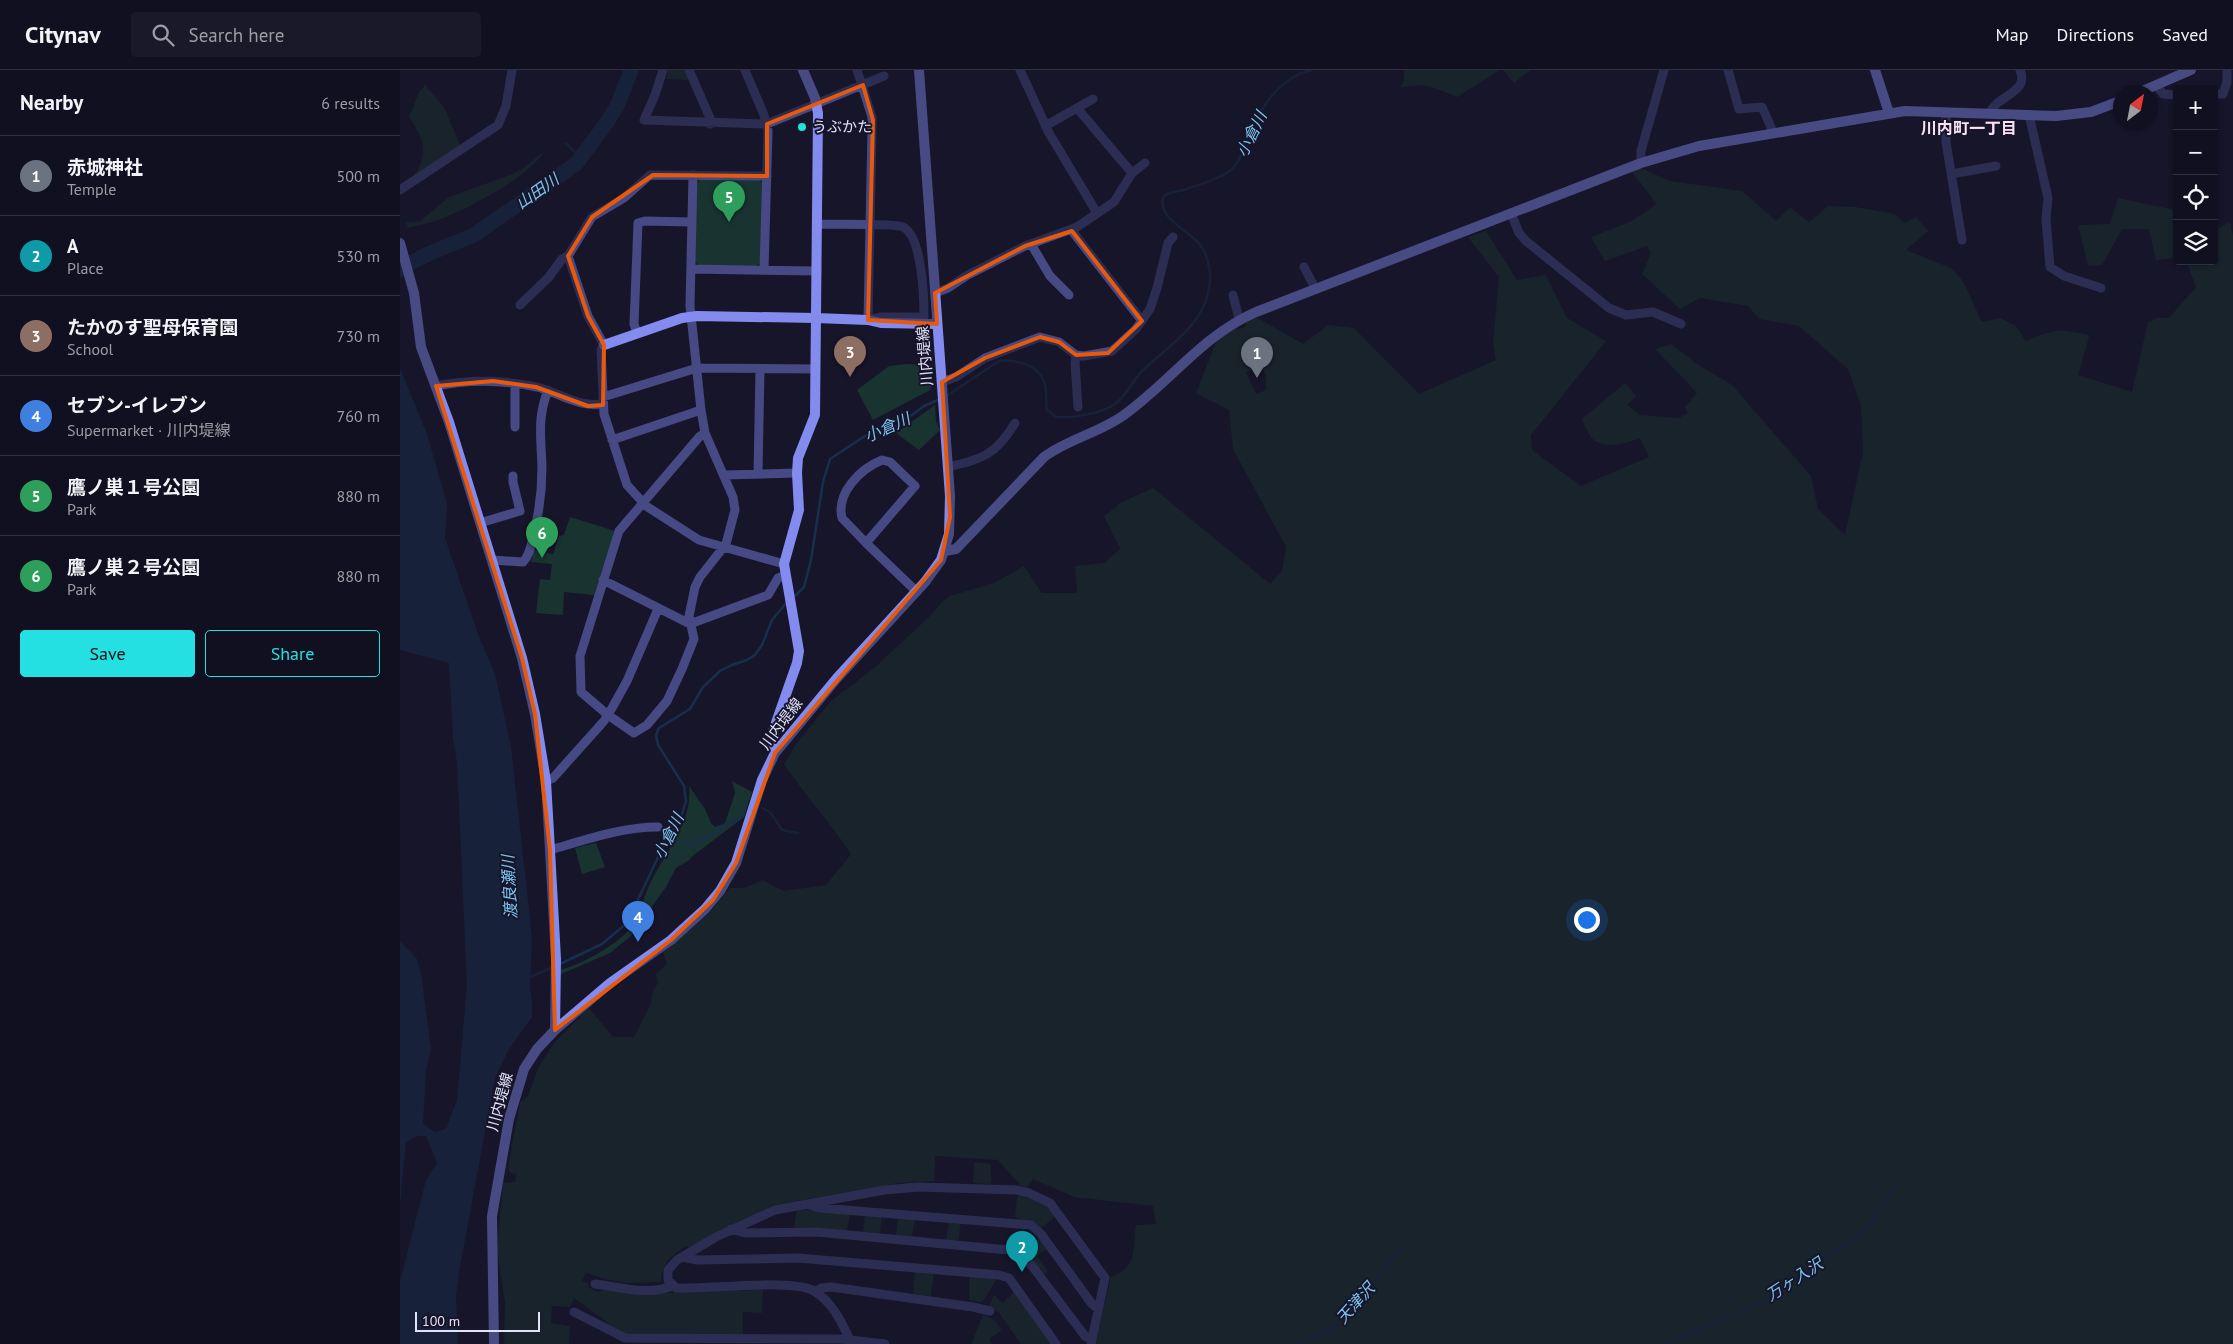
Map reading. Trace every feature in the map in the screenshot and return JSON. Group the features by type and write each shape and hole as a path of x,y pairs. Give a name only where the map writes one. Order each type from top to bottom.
{"street":[{"path":"400,190 498,125 506,106 512,70"},
{"path":"662,70 655,95 644,120 710,124 767,124 884,76"},
{"path":"689,70 710,118 710,124"},
{"path":"745,70 767,124 764,270"},
{"path":"775,753 771,737 796,663 798,651 784,564 798,518 797,473 800,452 815,415 818,224 817,105 803,70"},
{"path":"857,70 872,117 868,320"},
{"name":"川内堤線","path":"494,1344 492,1216 509,1119 524,1069 555,1030 610,983 671,940 717,896 736,863 762,780 775,753 837,678 917,592 936,568 945,551 950,525 948,467 919,70"},
{"path":"1020,70 1045,126 1097,214"},
{"path":"1641,162 1641,151 1664,70"},
{"path":"1728,70 1738,109 1762,106 1774,134"},
{"path":"1875,70 1889,113"},
{"path":"1990,114 1996,103 2017,90 2022,79 2020,70"},
{"path":"2158,85 2191,70"},
{"path":"2218,94 2223,94 2227,70"},
{"path":"2158,88 2163,94 2173,95"},
{"path":"1045,126 1092,99"},
{"path":"945,551 956,550 1044,457 1058,448 1102,429 1125,414 1218,333 1238,319 1641,162 1688,148 1889,113 2083,114 2113,103"},
{"path":"1077,108 1132,173"},
{"path":"1946,112 1946,142 1962,240"},
{"path":"2029,115 2048,198 2046,219 2050,266 2064,276 2101,288"},
{"path":"935,293 1031,244 1072,230 1097,214 1119,196 1132,173 1144,162"},
{"path":"1951,174 1996,166"},
{"path":"520,304 549,277 560,260 568,256 592,217 624,198 648,177 655,174 767,176"},
{"path":"693,175 690,317 701,410 705,434 734,497 735,510 724,547 698,581 689,616 694,639 682,669 667,700 647,726 634,733 608,715 582,692 580,656 602,580 619,531 700,436 705,434"},
{"path":"1511,213 1519,233 1526,242 1609,308 1626,315 1653,312 1680,324"},
{"path":"637,333 634,324 638,223 645,221 691,222"},
{"path":"818,224 900,226 908,232 920,258 924,316 880,316 868,320"},
{"path":"1072,230 1142,321"},
{"path":"942,382 956,377 985,358 1036,338 1055,340 1076,355 1084,356 1112,352 1142,321 1153,300 1168,243 1173,237"},
{"path":"400,243 414,293 421,347 436,386 492,560 529,686 546,781 556,959 555,1030"},
{"path":"1031,244 1050,276 1068,295"},
{"path":"568,256 588,316 604,345 602,350 603,400 612,440 627,485 642,502 694,537 784,564"},
{"path":"1304,267 1314,288"},
{"path":"690,269 817,271"},
{"path":"1233,295 1238,319"},
{"path":"604,345 690,317 816,318 868,320 880,323 937,324"},
{"path":"1076,355 1078,407"},
{"path":"436,386 484,380 548,390 588,406 697,368 815,369"},
{"path":"758,473 760,368"},
{"path":"515,385 515,427"},
{"path":"492,560 523,562 528,554 536,523 542,485 539,431 544,401 548,390"},
{"path":"612,440 701,410"},
{"path":"948,467 973,461 996,449 1005,440 1015,423"},
{"path":"866,542 915,486 887,460 868,465 845,492 842,518 866,542 917,592"},
{"path":"725,475 797,473"},
{"path":"480,523 520,511 512,480 513,476"},
{"path":"602,580 690,624 768,596 778,578 786,575"},
{"path":"546,781 553,778 608,715 627,681 658,609"},
{"path":"550,850 608,833 643,827 658,827"},
{"path":"672,1286 668,1280 668,1270 682,1257 731,1229 775,1210 805,1203 907,1187 1016,1190 1029,1193 1052,1205 1105,1278 1091,1342"},
{"path":"805,1203 820,1208 1031,1225 1041,1234 1092,1304 1098,1309"},
{"path":"731,1229 745,1233 817,1232 987,1248 1018,1253 1026,1258 1091,1342"},
{"path":"682,1257 698,1260 798,1258 1000,1275 1009,1278 1056,1344"},
{"path":"595,1284 624,1290 662,1289 672,1286 684,1288 799,1286 816,1292 830,1305 851,1342"},
{"path":"816,1292 826,1287 840,1288 964,1305 990,1311"},
{"path":"574,1312 626,1338 885,1344"}],"highlighted area":[{"path":"863,85 873,120 868,320 937,324 935,293 1025,246 1072,231 1142,321 1108,353 1076,355 1059,342 1040,337 985,358 942,382 950,517 941,560 775,753 736,863 713,900 671,940 555,1030 550,850 535,714 522,658 436,386 493,381 536,387 588,406 603,405 604,345 588,316 568,256 592,217 653,175 767,176 767,124"}],"green space":[{"path":"668,70 685,70 689,80 666,79"},
{"path":"1404,70 1500,70 1457,97 1423,85 1400,88 1404,81"},
{"path":"1503,70 1531,70 1514,83"},
{"path":"425,85 444,107 460,145 414,176 422,160 423,146 418,132 409,117 419,92"},
{"path":"543,152 537,161 526,171 497,191 441,219 408,228 406,222 420,221 449,197 513,174"},
{"path":"1641,168 1670,181 1742,191 1776,221 1790,207 1809,222 1828,206 1855,207 1895,214 1904,223 1916,217 1928,231 1906,250 1951,268 1963,281 1982,322 2000,318 2016,326 2026,341 2060,330 2087,334 2089,337 2078,375 2132,392 2148,322 2157,318 2169,318 2196,287 2188,265 2218,265 2218,229 2230,222 2233,236 2233,1344 1095,1344 1111,1277 1126,1268 1133,1256 1136,1225 1156,1224 1153,1206 1074,1197 1033,1179 1027,1188 1021,1186 998,1160 935,1156 934,1181 898,1183 775,1205 690,1248 686,1246 671,1257 665,1265 661,1282 628,1283 586,1273 582,1281 589,1284 588,1287 598,1292 605,1289 629,1294 763,1290 762,1313 743,1312 743,1335 625,1335 606,1326 608,1323 574,1298 570,1307 552,1306 551,1323 570,1326 569,1344 504,1344 505,1303 497,1250 503,1183 515,1182 517,1174 510,1173 508,1167 520,1103 528,1096 539,1066 554,1043 589,1008 613,1037 634,1037 650,1006 653,990 658,983 656,974 667,964 663,952 709,913 730,888 744,888 763,880 783,891 826,885 851,854 784,764 796,744 831,701 874,668 950,596 994,583 1024,566 1042,593 1077,593 1075,566 1104,563 1120,549 1104,516 1118,506 1118,504 1153,488 1270,584 1282,571 1286,547 1233,449 1229,410 1196,393 1217,340 1236,326 1238,330 1246,326 1245,321 1256,317 1303,344 1328,325 1354,328 1419,394 1496,360 1493,343 1499,277 1468,237 1486,231 1517,280 1546,275 1567,318 1606,341 1531,435 1532,450 1581,486 1649,457 1640,438 1614,445 1601,444 1595,441 1582,419 1625,383 1636,396 1627,405 1640,415 1679,418 1688,413 1685,407 1697,393 1655,349 1671,344 1700,366 1732,385 1811,476 1818,509 1845,535 1863,452 1861,406 1848,369 1799,326 1759,319 1748,306 1700,298 1680,309 1642,274 1651,253 1647,246 1605,261 1591,237 1630,222 1657,204 1632,172","holes":["1261,366 1266,375 1266,390 1256,394 1246,372"]},
{"path":"701,178 759,180 764,184 762,262 756,266 698,265 694,260 697,183"},
{"path":"2118,198 2173,210 2173,258 2156,260 2149,229 2122,229 2102,265 2088,266 2078,225 2110,224"},
{"path":"908,364 930,365 930,390 873,420 857,390 889,366"},
{"path":"935,405 936,421 940,430 919,450 896,433"},
{"path":"570,517 615,531 594,595 564,592 563,615 536,613 540,579 550,580 552,564 531,562 534,550 553,554 559,536 564,535"},
{"path":"732,781 752,792 744,817 691,859 676,868 666,887 631,936 610,953 559,975 560,970 597,954 629,930 638,915 654,875 682,826 689,800 689,786 715,827 725,823 735,793"},
{"path":"596,843 605,867 582,874 575,848"},
{"path":"974,1162 991,1164 991,1184 973,1183"},
{"path":"1022,1195 1048,1205 1056,1216 1040,1229 1015,1217 1017,1197"},
{"path":"797,1209 850,1212 847,1231 794,1227"},
{"path":"865,1214 882,1215 880,1233 863,1232"},
{"path":"898,1216 915,1217 912,1237 896,1235"},
{"path":"949,1220 961,1221 958,1241 946,1240"},
{"path":"1040,1237 1048,1248 1037,1256 1048,1272 1044,1274 1023,1250"},
{"path":"915,1270 934,1271 931,1296 913,1294"},
{"path":"969,1275 993,1277 996,1280 984,1300 980,1302 969,1300"},
{"path":"1015,1291 1052,1344 1021,1344 999,1313 989,1306 994,1295 1003,1303"},
{"path":"983,1315 993,1319 1002,1330 989,1339 992,1344 971,1344"}],"water":[{"path":"455,239 457,245 419,265 400,278 400,259"},
{"name":"渡良瀬川","path":"400,368 427,434 447,504 445,538 478,634 495,674 511,747 532,937 530,985 532,1017 509,1049 495,1078 459,1272 456,1297 458,1344 400,1344 400,1281 426,1180 437,1163 426,1136 417,1136 406,1142 400,1203 400,941 417,959 421,974 431,1048 426,1070 423,1124 435,1132 446,1129 457,1100 467,985 457,762 453,739 449,663 400,650"}],"waterway":[{"name":"山田川","path":"400,268 474,235 576,164 608,121 618,104 631,70"},
{"name":"小倉川","path":"945,397 999,361 1012,361 1025,364 1041,375 1046,388 1047,410 1056,417 1095,413 1119,401 1142,371 1186,331 1203,308 1208,294 1210,274 1205,253 1196,240 1176,224 1165,212 1163,197 1209,181 1230,171 1237,163 1254,124 1273,94 1290,79 1311,70"},
{"path":"566,143 581,159"},
{"name":"小倉川","path":"794,597 804,587 811,560 823,482 830,459 868,434 897,426 924,406 940,399"},
{"name":"小倉川","path":"558,965 602,944 627,923 660,853 682,814 686,801 684,786 658,745 656,735 659,728 690,709 703,687 720,671 755,655 762,645 772,620 787,602"},
{"path":"762,808 770,812 782,830 798,833"},
{"path":"697,840 706,838 743,814"},
{"path":"680,841 695,846"},
{"name":"小倉川","path":"528,978 553,967"},
{"name":"万ヶ入沢","path":"1667,1344 1683,1335 1728,1318 1770,1297 1871,1225 1877,1209 1899,1184"},
{"name":"天津沢","path":"1296,1344 1331,1329 1352,1311 1402,1247"}],"place":[{"name":"うぶかた","path":"802,127"},
{"name":"鷹ノ巣１号公園","path":"729,222"},
{"name":"たかのす聖母保育園","path":"850,377"},
{"name":"赤城神社","path":"1257,378"},
{"name":"鷹ノ巣２号公園","path":"542,558"},
{"name":"セブン-イレブン","path":"638,942"},
{"name":"A","path":"1022,1272"}],"district":[{"name":"川内町一丁目","path":"1969,128"}]}
